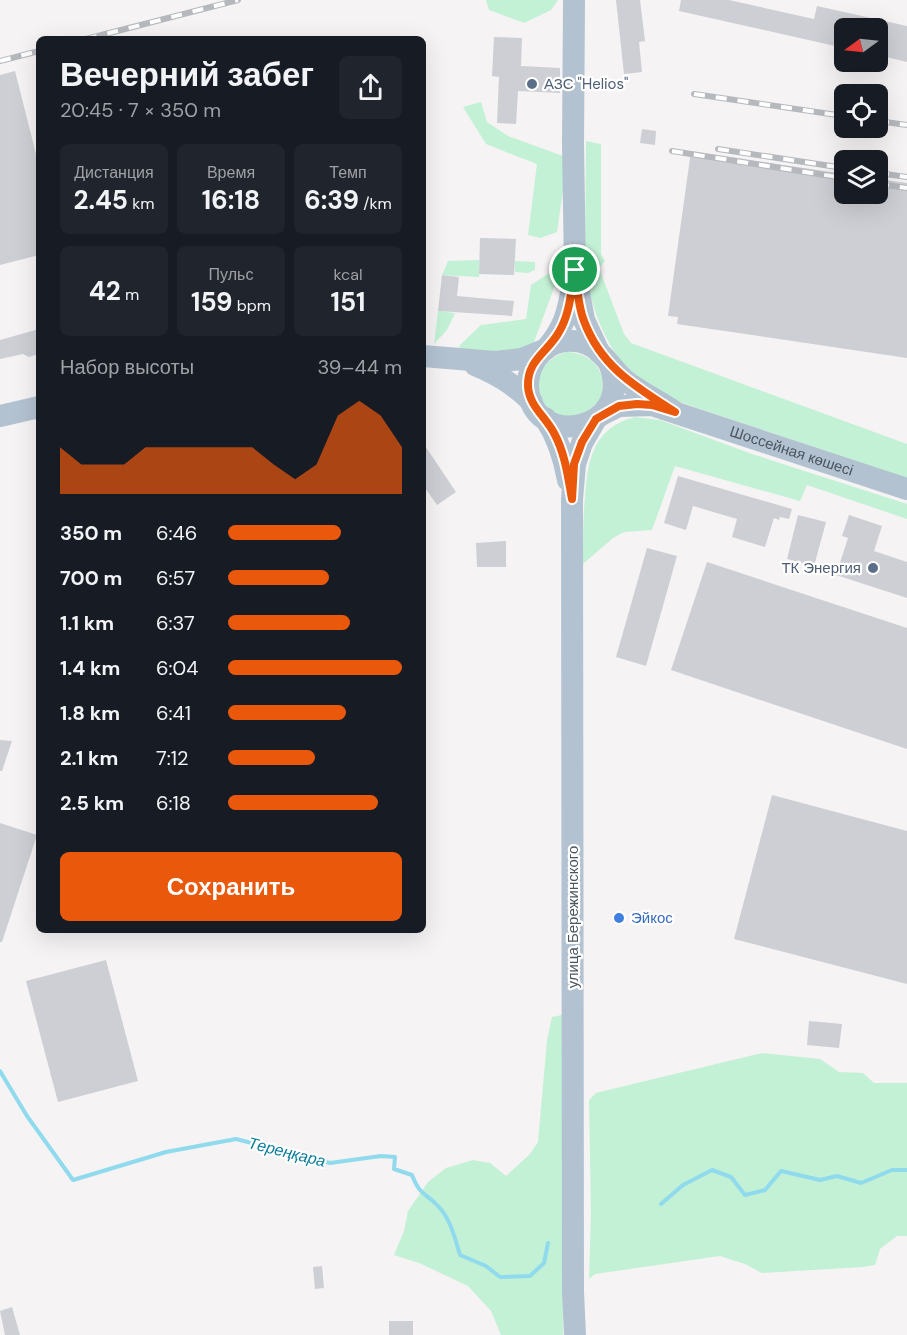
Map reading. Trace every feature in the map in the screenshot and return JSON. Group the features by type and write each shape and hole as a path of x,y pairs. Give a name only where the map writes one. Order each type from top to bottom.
{"main road":[{"path":"572,499 574,464 582,442 611,400 614,390 614,381 584,321 575,270 574,0"},
{"path":"572,499 561,449 554,433 538,410 528,386 530,370 559,333 567,316 575,270"},
{"path":"426,356 495,362 522,359 561,342 571,341 590,345 625,380 675,412"},
{"path":"454,357 500,375 553,423 572,427 581,426 619,406 637,404 652,405 675,412"},
{"path":"0,416 36,408"},
{"name":"Шоссейная көшесі","path":"675,412 907,489"},
{"name":"улица Бережинского","path":"572,499 573,1292 575,1335"}],"green space":[{"path":"486,0 558,0 551,10 524,23 489,10"},
{"path":"481,102 487,122 508,136 563,156 563,190 557,232 540,238 528,235 537,164 486,144 463,107"},
{"path":"586,141 601,144 601,254 605,261 599,268 624,334 631,343 907,444 907,478 674,400 628,368 610,345 600,324 587,278 585,267"},
{"path":"479,260 479,277 442,275 448,261"},
{"path":"515,261 535,262 535,270 528,273 515,272"},
{"path":"560,266 560,272 534,342 519,354 462,352 459,346 481,325 526,319 531,285"},
{"path":"438,311 455,313 447,330 434,344"},
{"path":"566,352 584,356 595,364 601,376 602,389 599,401 591,411 579,416 555,414 545,405 538,388 538,380 544,366 550,360"},
{"path":"635,417 660,420 752,454 907,504 907,519 807,485 800,501 675,466 652,530 624,532 613,538 583,564 584,505 591,458 595,447 610,429"},
{"path":"562,1015 563,1335 501,1335 491,1311 468,1286 419,1263 394,1255 404,1231 408,1211 428,1182 446,1168 473,1160 490,1163 506,1176 530,1154 538,1142 547,1040 552,1017"},
{"path":"762,1053 820,1059 839,1072 863,1073 874,1083 907,1083 907,1236 897,1236 880,1249 875,1265 863,1267 762,1273 745,1264 720,1256 595,1274 589,1279 591,1214 589,1100 596,1093"}],"building":[{"path":"616,0 640,0 645,41 639,42 642,72 624,74"},
{"path":"681,0 729,0 814,19 817,6 871,18 834,18 834,46 679,11"},
{"path":"888,22 907,26 907,62 888,57"},
{"name":"АЗС \"Helios\"","path":"494,37 522,38 521,66 560,68 560,93 518,91 516,124 497,123 499,77 492,76"},
{"path":"15,71 36,154 36,256 0,265 0,75"},
{"path":"642,129 656,131 655,145 640,143"},
{"path":"691,151 834,172 834,204 888,204 888,180 907,183 907,358 677,324 678,317 668,316"},
{"path":"480,238 516,239 514,275 479,274"},
{"path":"442,275 459,277 457,296 514,301 512,316 438,311"},
{"path":"36,330 36,355 29,357 23,354 0,359 0,340"},
{"path":"426,447 456,492 437,505 426,489"},
{"path":"678,476 792,509 789,519 774,518 765,547 732,537 737,519 693,506 686,530 664,523"},
{"path":"798,515 826,522 814,566 787,559"},
{"name":"ТК Энергия","path":"849,515 882,526 874,551 907,562 907,598 836,575 848,538 842,536"},
{"path":"506,541 506,567 477,567 476,543"},
{"path":"647,548 677,556 646,666 616,657"},
{"path":"707,562 907,628 907,749 671,670"},
{"path":"0,740 12,741 2,771 0,771"},
{"path":"772,795 907,831 907,984 734,939"},
{"path":"0,823 36,835 36,838 2,942 0,942"},
{"path":"106,960 138,1081 58,1102 26,981"},
{"path":"809,1021 842,1024 839,1048 807,1045"},
{"path":"322,1266 324,1288 315,1289 313,1267"},
{"path":"12,1307 20,1335 5,1335 0,1311"},
{"path":"389,1321 413,1321 413,1335 389,1335"}],"waterway":[{"name":"Тереңқара","path":"0,1071 27,1116 73,1180 166,1152 236,1139 330,1163 381,1156 395,1157 394,1169 412,1175 420,1190 447,1218 460,1255 486,1266 500,1277 530,1276 544,1263 548,1243"},
{"name":"Тереңқара","path":"661,1204 683,1185 712,1170 731,1177 745,1195 765,1190 781,1171 820,1180 837,1176 861,1183 892,1170 907,1170"}],"railway":[{"path":"98,36 238,0"},
{"path":"0,61 36,52"},
{"path":"694,94 834,115"},
{"path":"888,122 907,125"},
{"path":"718,149 834,166"},
{"path":"672,151 834,176"},
{"path":"888,174 907,177"},
{"path":"888,185 907,188"}],"place":[{"name":"АЗС \"Helios\"","path":"532,84"},
{"name":"ТК Энергия","path":"873,568"},
{"name":"Эйкос","path":"619,918"}],"route":[{"path":"575,270 584,321 598,350 625,380 675,412 652,405 637,404 619,406 596,419 582,442 574,464 572,499 561,449 545,418 532,402 529,395 528,378 533,363 559,333 567,316 575,270"}]}
